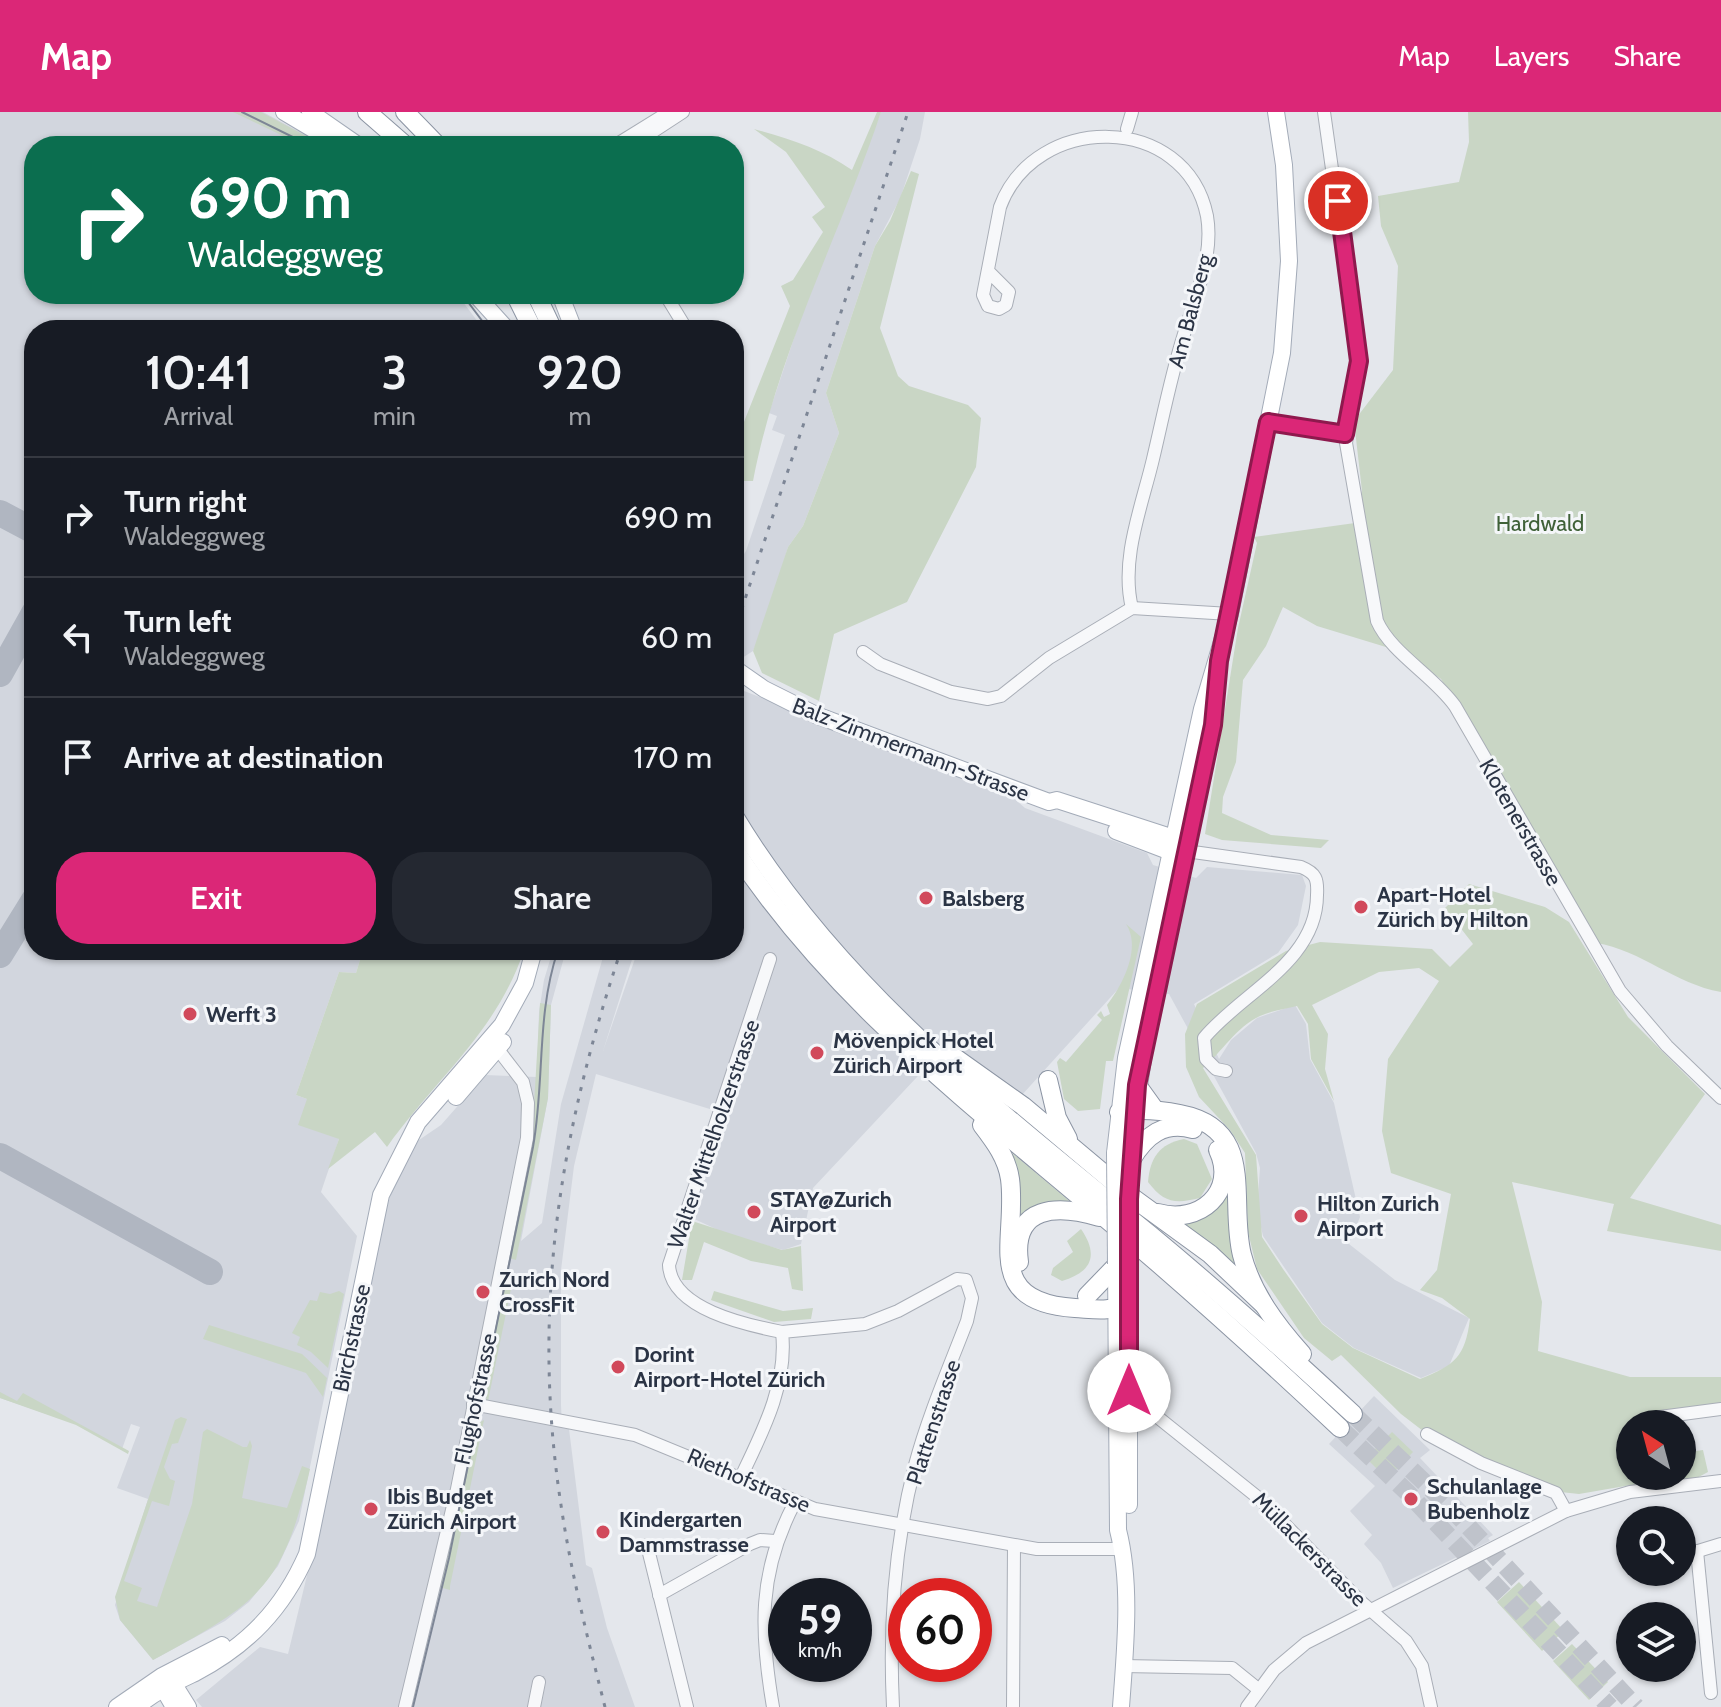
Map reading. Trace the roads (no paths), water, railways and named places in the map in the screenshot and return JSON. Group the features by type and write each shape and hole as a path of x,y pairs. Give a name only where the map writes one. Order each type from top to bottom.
{"highway":[{"path":"367,112 395,136"},
{"path":"384,112 407,136"},
{"path":"405,112 428,136"},
{"path":"744,830 806,920 882,1006 1009,1119 1202,1278 1349,1418"},
{"path":"744,862 821,962 878,1021 963,1099 1349,1418"},
{"path":"882,1006 1023,1106 1151,1211 1210,1254 1264,1305 1349,1418"},
{"path":"1023,1106 1043,1097 1048,1080 1057,1118 1079,1154"},
{"path":"1137,1085 1155,1110"},
{"path":"963,1099 994,1141 1008,1169 1011,1196 1007,1253 1017,1283 1030,1296 1045,1304 1120,1303"},
{"path":"1129,1114 1155,1110 1197,1118 1212,1127 1226,1142 1237,1174 1242,1253 1264,1305"},
{"path":"1129,1114 1196,1130 1215,1145 1223,1165 1223,1181 1211,1203 1194,1214 1173,1216 1151,1211"},
{"path":"1125,1159 1151,1135 1172,1125"},
{"path":"1107,1219 1066,1208 1051,1209 1028,1223 1020,1238 1019,1262 1034,1286 1054,1295 1087,1296 1120,1303"},
{"path":"1087,1296 1120,1268"}],"main road":[{"path":"284,112 324,136"},
{"path":"310,112 345,136"},
{"path":"1121,1707 1123,1549 1129,1530 1120,1303 1129,1114 1126,1058 1177,847 1213,725 1219,661 1282,353 1289,261 1284,165 1276,112"},
{"path":"484,304 498,320"},
{"name":"Balz-Zimmermann-Strasse","path":"744,674 797,706 1049,802 1059,811 1177,847"},
{"path":"1129,1114 1137,1085 1177,847"},
{"path":"494,1045 519,997 531,960"},
{"path":"494,1045 521,1012 540,960"},
{"name":"Birchstrasse","path":"117,1707 196,1672 246,1640 279,1606 303,1563 381,1195 408,1142 429,1126 494,1045"},
{"name":"Birchstrasse","path":"138,1707 166,1683 234,1638 267,1610 308,1539"},
{"path":"189,1707 190,1680 196,1672"},
{"path":"166,1683 189,1707"},
{"path":"138,1707 154,1704 171,1707 166,1683"}],"street":[{"path":"630,136 669,112"},
{"path":"646,136 683,112"},
{"path":"988,271 1003,199 1014,176 1031,157 1049,143 1075,132 1127,129 1132,112"},
{"path":"1268,422 1345,434 1359,361 1324,112"},
{"name":"Am Balsberg","path":"1127,129 1166,152 1186,170 1203,202 1209,236 1205,265 1174,370 1129,561 1132,608"},
{"name":"Klotenerstrasse","path":"1345,434 1363,528 1371,598 1380,628 1434,679 1455,706 1557,885 1635,1011 1721,1098"},
{"path":"863,652 880,664 951,692 988,699 1001,696 1049,658 1132,608 1230,614"},
{"path":"1177,847 1301,867 1313,872 1317,879 1318,901 1312,923 1291,957 1204,1038 1206,1059 1216,1069 1226,1071"},
{"name":"Walter Mittelholzerstrasse","path":"770,959 769,973 669,1265 669,1279 681,1295 749,1326 782,1332"},
{"name":"Flughofstrasse","path":"405,1707 431,1590 442,1560 524,1152 529,1114 525,1096 518,1075 494,1045"},
{"name":"Plattenstrasse","path":"782,1332 865,1324 898,1311 957,1279 968,1283 972,1298 967,1321 915,1465 904,1523 893,1615 893,1707"},
{"path":"740,1479 779,1384 785,1355 782,1332"},
{"name":"Riethofstrasse","path":"473,1404 609,1428 654,1441 794,1504 1040,1549 1123,1549"},
{"path":"1696,1412 1721,1409"},
{"name":"Müllackerstrasse","path":"1155,1415 1261,1500 1415,1651 1431,1707"},
{"path":"1427,1434 1481,1463 1556,1493 1566,1511"},
{"path":"1247,1707 1258,1689 1306,1643 1566,1511 1630,1492 1721,1481"},
{"path":"773,1707 763,1613 775,1541 794,1504"},
{"path":"659,1595 750,1544 760,1540 775,1541"},
{"path":"1711,1693 1691,1553 1721,1544"},
{"path":"647,1545 687,1707"},
{"path":"1013,1707 1014,1545"},
{"path":"1123,1666 1232,1668 1258,1689"},
{"path":"534,1707 539,1682"}],"tunnel":[{"path":"1353,1414 1452,1509 1636,1707"},
{"path":"1340,1428 1407,1492 1610,1707"}],"tram line":[{"path":"242,112 291,136"},
{"path":"470,304 482,320"},
{"path":"413,1707 449,1558 533,1147 546,999 555,960"}],"railway":[{"path":"744,602 908,112"},
{"path":"605,1707 586,1632 561,1505 552,1433 550,1293 556,1224 581,1087 618,960"}],"place":[{"name":"Balsberg","path":"926,898"},
{"name":"Apart-Hotel Zürich by Hilton","path":"1361,907"},
{"name":"Werft 3","path":"190,1014"},
{"name":"Mövenpick Hotel Zürich Airport","path":"817,1053"},
{"name":"STAY@Zurich Airport","path":"754,1212"},
{"name":"Hilton Zurich Airport","path":"1301,1216"},
{"name":"Zurich Nord CrossFit","path":"483,1292"},
{"name":"Dorint Airport-Hotel Zürich","path":"618,1367"},
{"name":"Schulanlage Bubenholz","path":"1411,1499"},
{"name":"Ibis Budget Zürich Airport","path":"371,1509"},
{"name":"Kindergarten Dammstrasse","path":"603,1532"}],"park label":[{"name":"Hardwald","path":"1540,523"}]}
